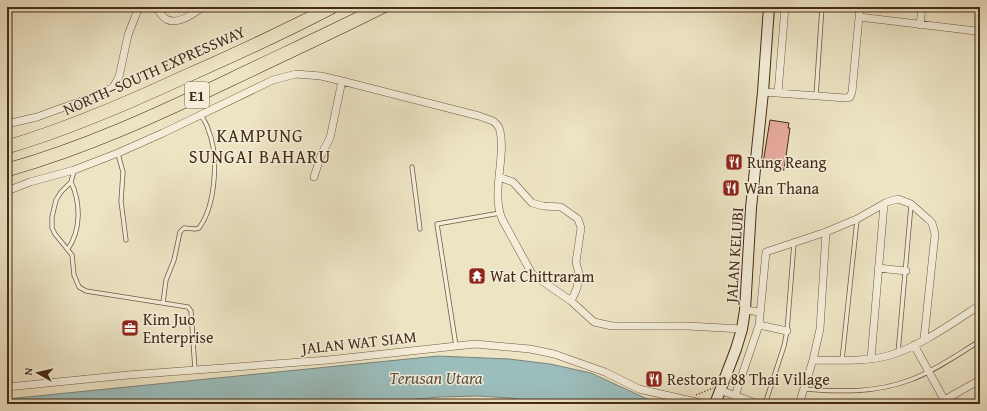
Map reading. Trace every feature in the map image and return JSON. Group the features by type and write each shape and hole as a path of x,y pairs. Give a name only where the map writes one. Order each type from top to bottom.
{"highway":[{"name":"NORTH–SOUTH EXPRESSWAY","path":"7,147 48,134 108,111 225,59 332,7"},
{"name":"E1","path":"7,170 56,155 112,133 214,88 382,7"}],"main road":[{"name":"JALAN KELUBI","path":"715,404 729,369 742,329 745,310 751,208 763,92 769,7"}],"street":[{"path":"7,124 37,117 98,95 113,87 119,77 128,35 139,7"},
{"path":"156,7 167,20 175,21 180,20 204,7"},
{"path":"778,93 786,7"},
{"path":"763,92 846,98 850,97 852,92 860,7"},
{"path":"920,25 922,7"},
{"path":"859,18 976,31 980,28"},
{"path":"7,191 30,182 74,170 118,152 163,133 200,114 284,76 304,74 342,81 479,116 493,121 498,125 500,137 498,200 500,213 532,274 571,301 589,318 598,324 612,326 688,326 742,329"},
{"path":"314,177 321,155 330,138 342,81"},
{"path":"499,177 513,182 532,203 543,206 561,207 578,219 581,228 576,262 579,274 577,288 571,301"},
{"path":"735,396 759,326 766,252 826,232 894,199 911,204 932,223 935,234 924,339"},
{"path":"871,359 884,204"},
{"path":"799,404 813,360 820,329 826,232"},
{"path":"878,268 906,271"},
{"path":"813,360 871,359 886,357 914,345 980,305"},
{"path":"745,310 760,312"},
{"path":"759,326 787,331"},
{"name":"JALAN WAT SIAM","path":"7,387 128,375 328,360 475,344 554,354 605,372 635,388 705,404"},
{"path":"914,345 930,371 944,401"},
{"path":"937,404 980,380"},
{"path":"720,390 758,404"}],"lane":[{"path":"816,96 822,7"},
{"path":"163,303 165,285 174,260 182,229 199,228 209,204 213,180 214,154 208,127 200,114"},
{"path":"118,152 123,172 121,201 126,240"},
{"path":"412,167 420,229"},
{"path":"68,249 74,237 78,219 77,198 72,182 74,170"},
{"path":"72,182 61,192 56,200 52,217 52,228 54,234 72,255 76,283 82,290 186,306 191,311 195,370"},
{"path":"898,353 911,204"},
{"path":"456,346 437,224 500,213"},
{"path":"842,360 857,218"},
{"path":"765,404 784,346 787,331 794,243"},
{"path":"804,389 828,391 866,391 888,387 905,382 930,371 980,341"}],"path":[{"path":"687,400 712,388 720,390"}],"water":[{"name":"Terusan Utara","path":"438,356 509,359 550,364 591,373 658,404 541,404 510,398 478,396 440,397 364,404 7,404 7,399"}],"building":[{"path":"770,120 789,123 788,128 790,128 784,170 767,167 767,163 763,163"}],"place":[{"name":"Rung Reang","path":"734,162"},
{"name":"Wan Thana","path":"731,188"},
{"name":"Wat Chittraram","path":"477,276"},
{"name":"Kim Juo Enterprise","path":"130,328"},
{"name":"Restoran 88 Thai Village","path":"654,379"}],"district":[{"name":"KAMPUNG SUNGAI BAHARU","path":"260,145"}]}
